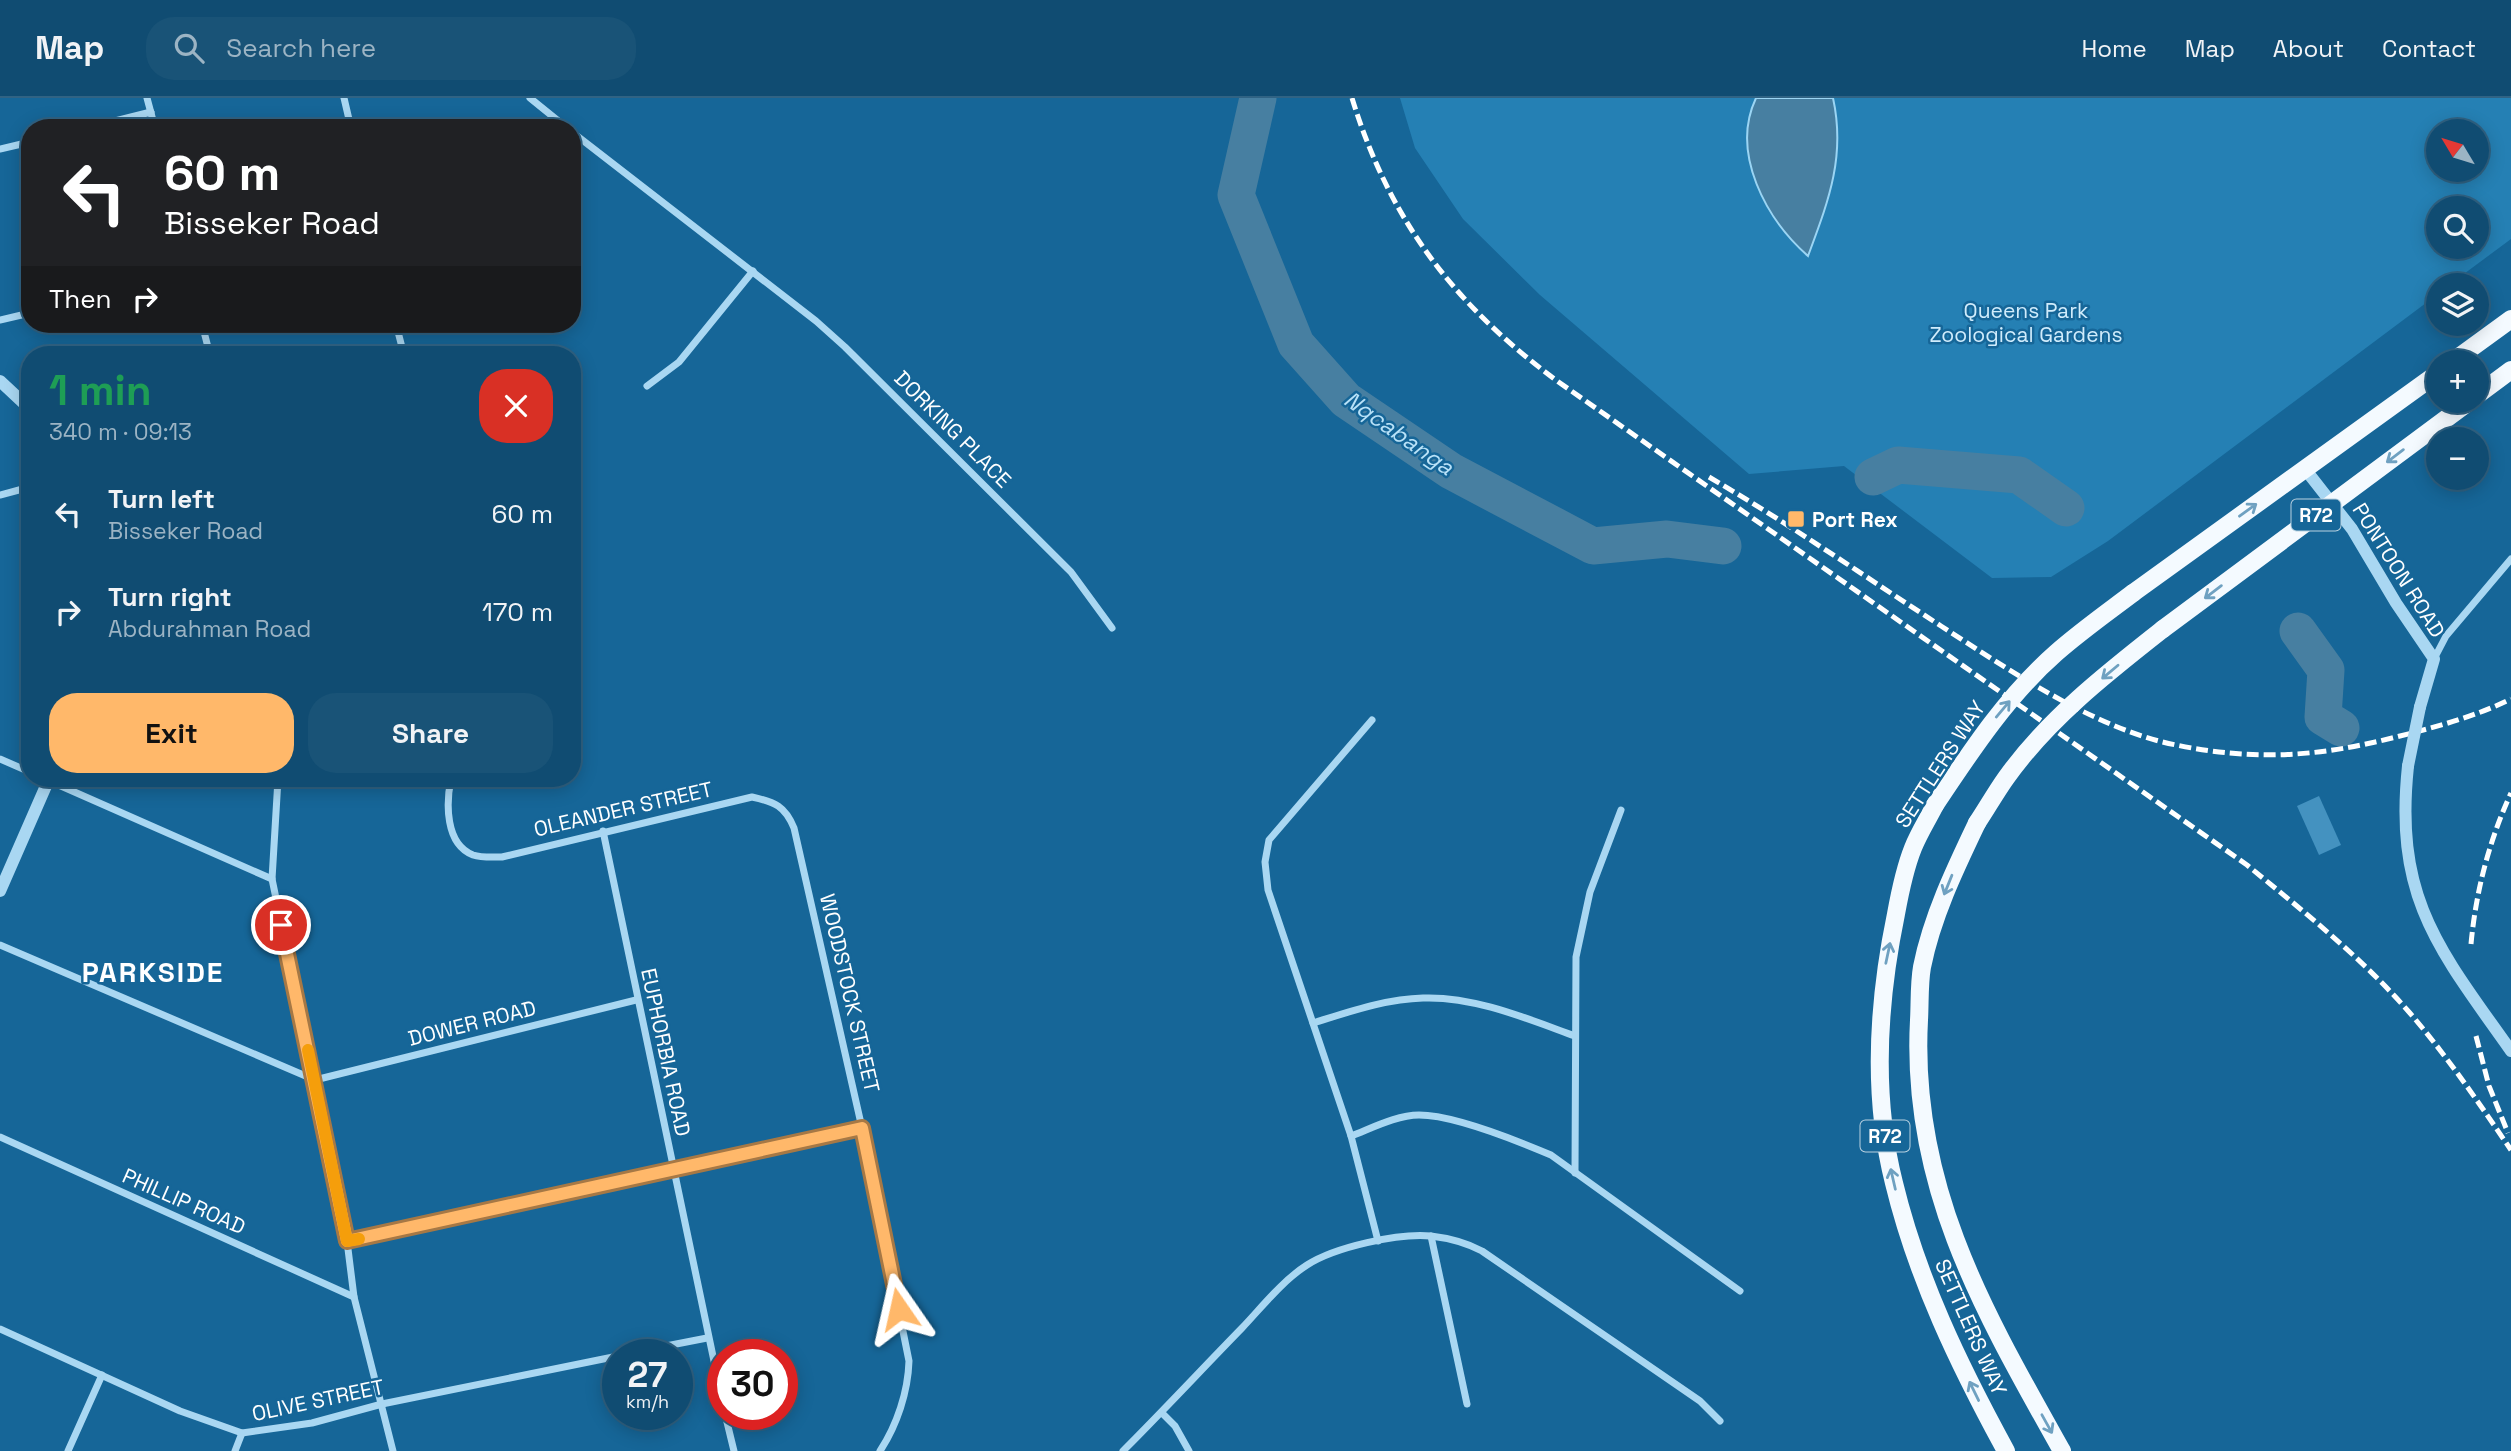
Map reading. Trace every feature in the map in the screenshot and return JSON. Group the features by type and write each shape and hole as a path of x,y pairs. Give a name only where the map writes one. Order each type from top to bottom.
{"main road":[{"path":"2468,350 2511,319"},
{"path":"2489,386 2511,370"},
{"name":"SETTLERS WAY","path":"2006,1451 1954,1352 1924,1281 1893,1180 1885,1135 1881,1021 1884,969 1899,895 1913,849 1936,805 2001,710 2056,653 2133,593 2426,382"},
{"name":"SETTLERS WAY","path":"2063,1451 1992,1326 1966,1270 1935,1176 1923,1126 1917,1051 1922,968 1940,906 1977,823 2007,777 2076,702 2163,629 2454,413"}],"street":[{"path":"147,98 153,119"},
{"path":"344,98 349,119"},
{"path":"530,98 556,119"},
{"path":"123,119 151,112"},
{"name":"DORKING PLACE","path":"581,139 753,271 845,347 1071,572 1112,628"},
{"path":"0,149 21,144"},
{"path":"647,386 679,362 753,271"},
{"path":"0,320 21,315"},
{"path":"0,381 21,400"},
{"name":"PONTOON ROAD","path":"2305,469 2352,529 2415,634 2434,659"},
{"path":"0,495 21,489"},
{"name":"PONTOON ROAD","path":"2511,559 2446,636 2434,659 2420,707 2408,766 2405,824 2414,884 2432,934 2462,983 2511,1051"},
{"path":"1372,720 1269,840 1265,862 1268,890 1351,1136 1378,1241"},
{"path":"0,759 21,768"},
{"path":"0,891 44,787"},
{"path":"65,787 272,879"},
{"path":"278,787 272,879 347,1241 354,1297 393,1451"},
{"name":"OLEANDER STREET","path":"449,787 449,821 461,848 474,856 502,857 752,797 767,800 787,812 794,828"},
{"path":"1575,1173 1576,957 1590,892 1620,810"},
{"name":"WOODSTOCK STREET","path":"794,828 862,1128 909,1361 899,1412 880,1451"},
{"name":"EUPHORBIA ROAD","path":"603,831 707,1338"},
{"path":"0,945 315,1080"},
{"path":"1313,1023 1387,1001 1425,997 1524,1017 1575,1036"},
{"name":"DOWER ROAD","path":"315,1080 636,1000"},
{"path":"1351,1136 1385,1123 1419,1115 1516,1139 1551,1155 1740,1291"},
{"path":"347,1241 862,1128"},
{"name":"PHILLIP ROAD","path":"0,1137 354,1297"},
{"path":"1431,1236 1467,1404"},
{"path":"1123,1451 1300,1271 1321,1257 1378,1241 1431,1236 1469,1244 1482,1251 1700,1401 1720,1421"},
{"name":"OLIVE STREET","path":"0,1329 180,1411 242,1433 312,1423 382,1404 602,1359"},
{"path":"693,1341 707,1338"},
{"path":"68,1451 102,1375"},
{"path":"1162,1413 1175,1426 1189,1451"},
{"path":"729,1430 734,1451"},
{"path":"235,1451 242,1433"}],"green space":[{"name":"Queens Park Zoological Gardens","path":"1400,98 2511,98 2511,239 2489,255 2489,196 2426,196 2426,259 2484,259 2465,273 2426,273 2426,303 2108,541 2051,577 1992,578 1844,466 1749,474 1540,295 1463,219 1415,148"}],"shaded area":[{"path":"1756,98 1833,98 1837,140 1833,179 1808,256 1778,223 1756,184 1747,141 1749,119"}],"building":[{"path":"2319,796 2341,845 2319,855 2297,806"}],"waterway":[{"name":"Nqcabanga","path":"1258,98 1236,195 1296,344 1346,400 1451,471 1593,546 1667,539 1723,546"},
{"name":"Nqcabanga","path":"1873,477 1898,465 2019,475 2066,508"},
{"name":"Nqcabanga","path":"2298,631 2326,670 2323,717 2341,728"}],"railway":[{"path":"1352,98 1386,184 1407,223 1431,258 1489,324 1560,383 2247,865 2331,935 2391,992 2450,1063 2511,1150"},
{"path":"1709,477 2024,679 2084,712 2145,737 2176,745 2233,753 2313,753 2367,744 2426,729 2511,699"},
{"path":"2471,944 2485,867 2496,829 2511,793"},
{"path":"2476,1036 2489,1086 2508,1133"}],"slow traffic":[{"path":"308,1050 347,1241 359,1239"}],"place":[{"name":"Port Rex","path":"1796,519"}],"district":[{"name":"PARKSIDE","path":"153,972"}],"route":[{"path":"281,925 347,1241 862,1128 899,1309"}]}
